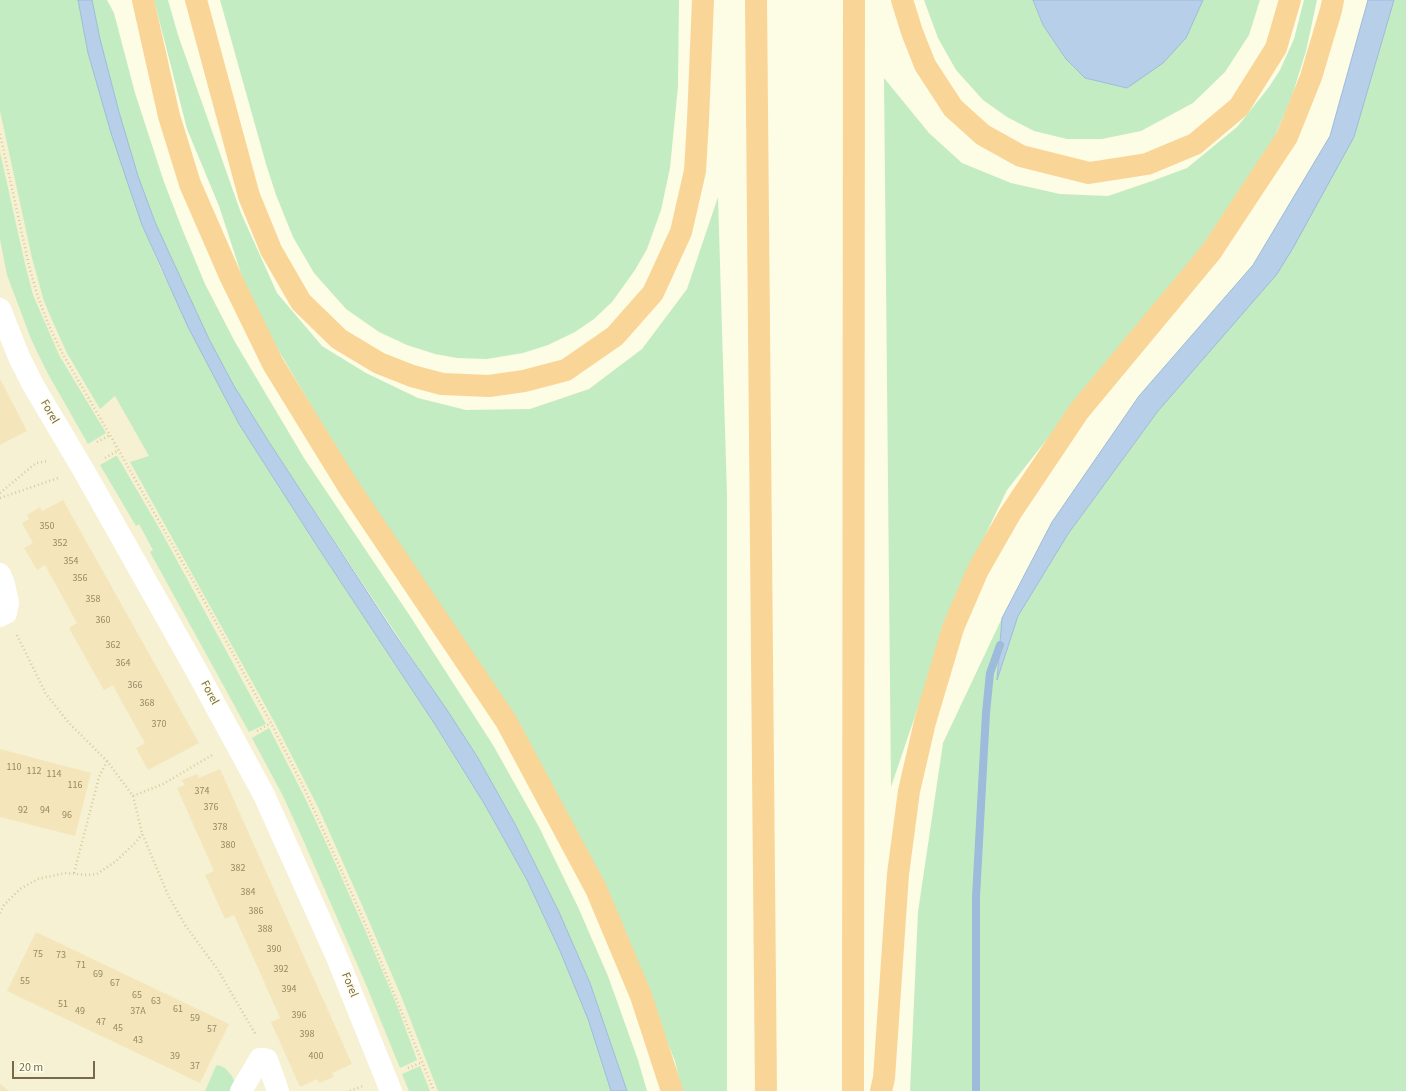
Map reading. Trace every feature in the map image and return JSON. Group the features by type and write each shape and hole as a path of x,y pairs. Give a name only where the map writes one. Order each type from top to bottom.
{"highway":[{"path":"143,0 169,116 190,184 231,278 273,364 348,486 506,721 596,889 642,996 672,1091"},
{"path":"196,0 249,196 272,250 301,302 339,339 379,363 412,376 442,384 489,386 524,381 566,370 615,336 653,293 681,232 695,171 703,0"},
{"path":"756,0 766,1091"},
{"path":"853,1091 854,0"},
{"path":"902,0 912,32 925,65 953,108 983,135 1021,156 1089,173 1147,164 1196,144 1239,107 1276,48 1290,0"},
{"path":"881,1091 884,1078 898,874 909,791 925,722 953,628 978,570 1010,514 1079,411 1211,252 1287,137 1312,77 1333,0"}],"street":[{"name":"Forel","path":"0,309 19,357 33,385 145,579 264,795 336,955 391,1091"},
{"path":"0,574 8,603 3,614"},
{"path":"241,1091 260,1060 267,1060 278,1091"}],"path":[{"path":"0,134 30,270 38,297 61,351 201,594 305,790 365,923 434,1091"},
{"path":"106,437 110,435"},
{"path":"115,453 119,450"},
{"path":"0,493 36,463"},
{"path":"0,498 46,481"},
{"path":"3,614 46,694 69,723 107,762 133,796 142,833 168,895 193,938 230,989 259,1039 267,1060"},
{"path":"133,796 163,784 206,759"},
{"path":"74,873 99,777 107,762"},
{"path":"0,913 4,905 20,889 38,879 54,874 65,873 87,875 97,874 126,852 136,842 142,833"},
{"path":"418,1064 423,1062"},
{"path":"350,1091 356,1089"}],"shaded area":[{"path":"0,53 118,373 459,1091 0,1091"}],"green space":[{"path":"0,0 78,0 88,53 111,133 142,225 160,267 239,424 319,549 436,726 485,805 527,880 560,951 588,1019 611,1091 438,1091 402,998 319,809 275,723 130,462 149,456 115,396 100,409 67,353 44,301 32,258 0,111"},
{"path":"92,0 107,0 114,13 135,93 164,182 205,284 235,342 304,458 410,616 493,745 539,827 578,907 608,976 638,1060 647,1091 627,1091 590,983 559,912 515,824 478,758 269,442 234,386 209,339 155,222 138,176 119,112 100,39"},
{"path":"154,0 168,0 178,35 241,213 277,293 322,346 366,373 418,398 466,410 530,409 589,389 642,349 687,289 718,197 727,496 727,1091 682,1091 675,1061 612,906 364,495 251,304 219,206 187,129"},
{"path":"220,0 679,0 678,86 670,168 661,210 647,249 635,270 612,302 594,319 575,332 548,345 523,353 487,359 457,358 435,354 407,345 379,332 346,309 314,273 293,237 276,195 266,164"},
{"path":"924,0 1033,0 1043,25 1066,59 1085,78 1127,88 1186,38 1203,0 1260,0 1249,35 1225,72 1193,103 1141,131 1102,139 1067,139 1034,131 1007,117 983,100 956,70 938,38"},
{"path":"1304,0 1317,0 1306,51 1292,96 1267,156 1216,231 1103,368 1007,490 955,598 891,787 884,78 929,133 962,163 1011,183 1060,194 1108,196 1187,168 1237,127 1269,87 1280,70 1294,39"},
{"path":"1394,0 1406,0 1406,1091 910,1091 918,912 943,743 1002,618 997,678 1018,616 1068,534 1354,137"},
{"path":"0,152 33,295 59,355 106,433 88,444 47,372 31,339 7,275 0,239"},
{"path":"116,456 162,533 266,724 249,732 150,552 153,550 139,524 136,526 100,465"},
{"path":"269,728 327,845 398,1008 417,1060 400,1068 367,987 305,844 283,796 252,738"},
{"path":"218,1065 225,1068 232,1076 235,1083 233,1091 205,1091 216,1066"},
{"path":"420,1066 430,1091 409,1091 402,1074"}],"water":[{"path":"78,0 92,0 100,39 119,112 138,176 155,222 209,339 234,386 269,442 478,758 515,824 559,912 590,983 627,1091 611,1091 588,1019 560,951 527,880 485,805 436,726 319,549 239,424 188,327 142,225 125,175 111,133 88,53"},
{"path":"1033,0 1203,0 1186,38 1163,63 1127,88 1085,78 1066,59 1043,25"},
{"path":"1368,0 1394,0 1354,137 1293,248 1277,274 1158,411 1068,534 1018,616 997,680 1002,618 1052,522 1139,396 1253,265 1330,136"}],"building":[{"path":"0,379 27,431 0,445"},
{"path":"63,500 199,743 148,770 136,748 145,743 113,685 104,690 69,628 77,623 45,565 37,570 24,548 33,543 22,523 29,519 27,515 40,507 42,511"},
{"path":"0,749 91,773 75,836 0,817"},
{"path":"220,769 352,1064 332,1073 334,1077 319,1083 317,1079 300,1087 271,1022 280,1018 234,915 225,919 205,875 214,871 177,788 185,785 182,780 197,774 199,778"},
{"path":"36,932 229,1024 200,1083 7,991"},
{"path":"0,1084 9,1091 0,1091"}],"waterway":[{"path":"976,1091 976,897 986,713 990,673 1000,645"}]}
